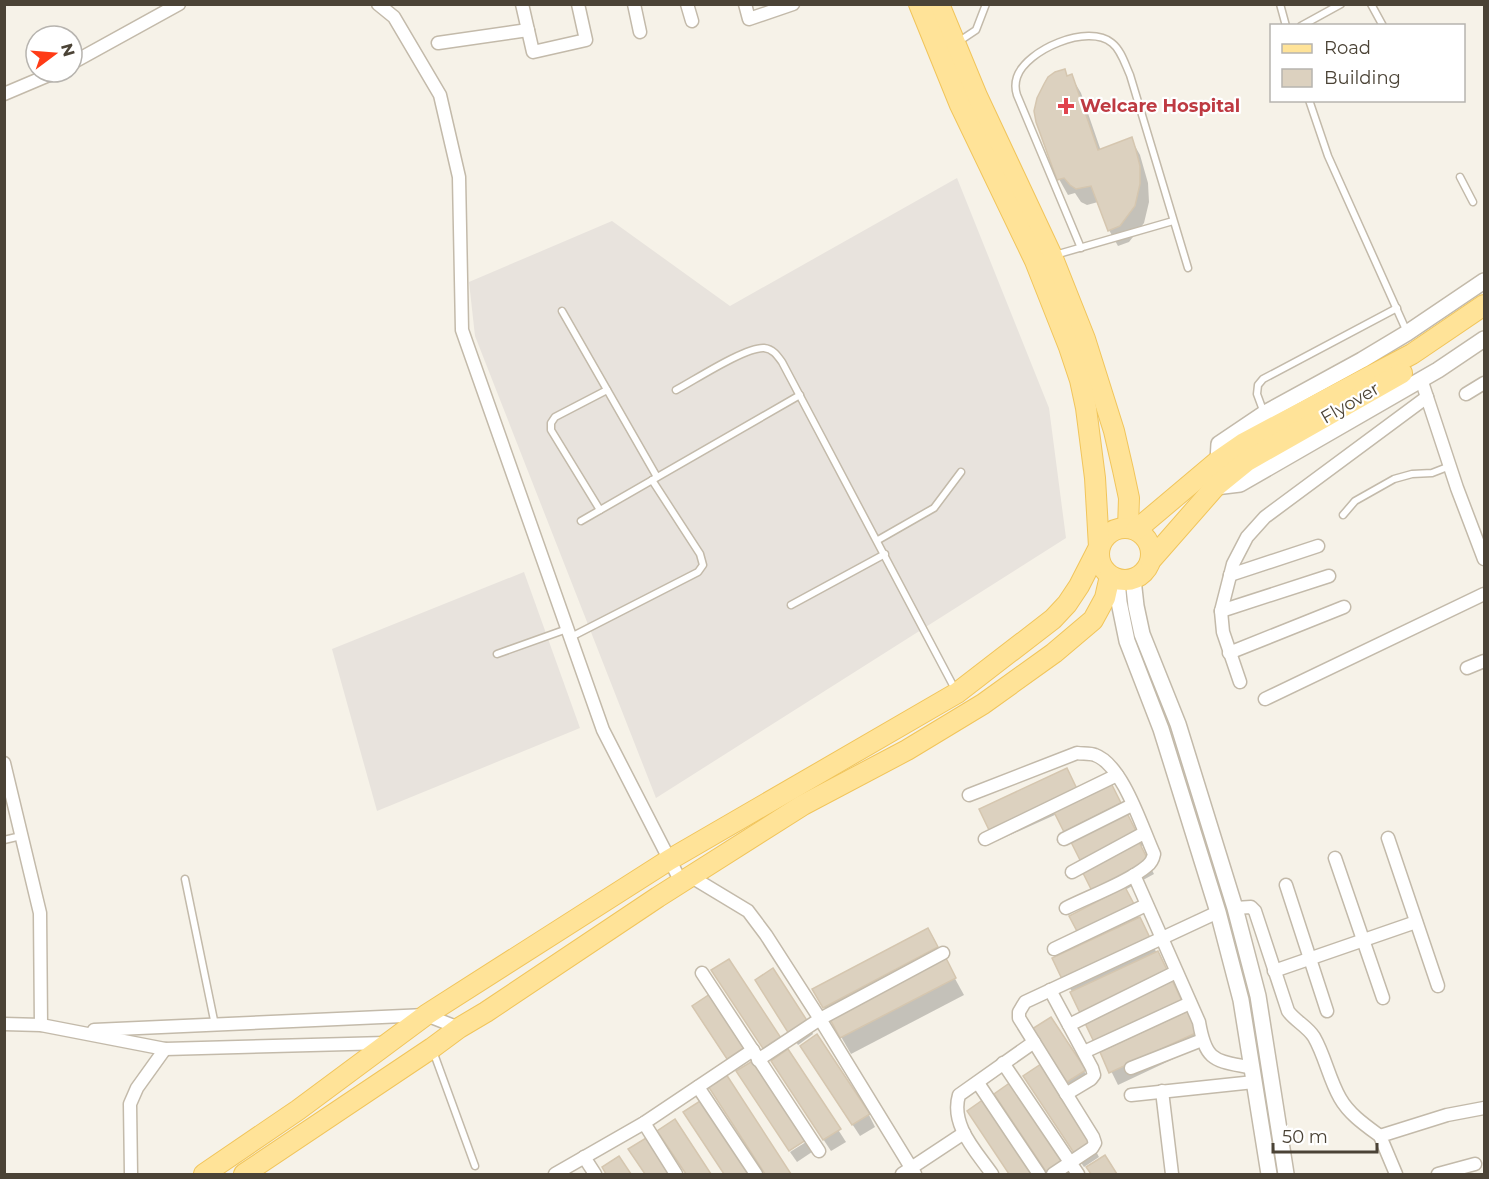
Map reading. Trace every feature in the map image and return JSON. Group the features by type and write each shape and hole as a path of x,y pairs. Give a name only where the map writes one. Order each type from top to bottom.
{"main road":[{"path":"919,4 946,46"},
{"path":"939,4 960,105 1085,339 1114,432 1129,498 1132,529"},
{"path":"204,1174 298,1110 426,1015 669,860 957,693 1053,619 1067,604 1099,547 1102,540 1114,530 1132,529 1145,538 1150,548 1151,560 1142,575 1120,578 1100,564 1099,547 1095,478 1082,389 1044,259"},
{"name":"Flyover","path":"1151,560 1245,452 1412,354 1485,305"},
{"name":"Flyover","path":"1132,529 1218,461 1245,452 1378,387 1431,356 1485,319"},
{"path":"244,1174 459,1028 686,879 803,805 907,750 983,704 1054,653 1093,620 1105,598 1120,578"}],"street":[{"path":"84,56 179,4"},
{"path":"378,4 394,17 441,95 459,177 462,330 603,730 669,860 686,879 748,911 820,1019 909,1172 964,1133"},
{"path":"522,4 533,52 586,40 578,4"},
{"path":"634,4 640,32"},
{"path":"687,4 692,21"},
{"path":"745,4 749,19 793,4"},
{"path":"438,43 528,30"},
{"path":"4,94 28,84"},
{"path":"1218,461 1219,444 1264,413 1407,333 1485,281"},
{"path":"1215,487 1240,484 1421,379 1485,339"},
{"path":"1421,379 1450,466 1485,559"},
{"path":"1466,394 1485,383"},
{"path":"1240,682 1223,632 1221,611 1233,564 1247,537 1266,517 1427,397"},
{"path":"1230,575 1318,546"},
{"path":"1221,611 1329,576"},
{"path":"1120,578 1136,606 1142,634 1178,724 1235,908 1258,996 1287,1174"},
{"path":"1120,578 1119,602 1127,641 1161,729 1218,912 1241,1000 1269,1174"},
{"path":"1265,699 1485,594"},
{"path":"1229,653 1344,607"},
{"path":"1467,668 1485,662"},
{"path":"969,795 1077,753 1096,755 1109,765 1117,775 1132,805 1154,854 1153,860 1134,875 1066,908"},
{"path":"4,763 40,914 41,1025"},
{"path":"985,839 1117,775"},
{"path":"1064,838 1132,805"},
{"path":"1072,872 1144,833"},
{"path":"1388,838 1438,986"},
{"path":"1335,858 1383,998"},
{"path":"1134,875 1199,1022 1202,1040 1208,1053 1216,1060 1253,1075"},
{"path":"1286,885 1327,1011"},
{"path":"1054,949 1146,905"},
{"path":"1235,908 1251,907 1255,911 1288,1011 1292,1017 1307,1028 1314,1038 1339,1096 1349,1112 1380,1136 1396,1174"},
{"path":"1053,1174 1092,1149 1095,1143 1094,1137 1019,1018 1019,1012 1025,1002 1218,912"},
{"path":"1274,971 1416,922"},
{"path":"555,1174 644,1123 698,1087 943,953"},
{"path":"1069,1025 1176,972"},
{"path":"702,973 819,1151"},
{"path":"1050,990 1094,1075 1066,1094"},
{"path":"1084,1052 1190,1004"},
{"path":"75,1032 426,1015 459,1028"},
{"path":"6,1024 41,1025 165,1049 390,1042"},
{"path":"1131,1068 1202,1040"},
{"path":"992,1174 964,1133 957,1118 956,1106 959,1095 1034,1042"},
{"path":"131,1174 130,1104 136,1088 165,1049"},
{"path":"1003,1064 1078,1174"},
{"path":"1131,1095 1162,1092 1253,1075"},
{"path":"978,1083 1039,1174"},
{"path":"698,1087 756,1174"},
{"path":"1162,1092 1172,1174"},
{"path":"1380,1136 1447,1115 1485,1108"},
{"path":"644,1123 676,1174"},
{"path":"584,1157 595,1174"},
{"path":"1438,1174 1475,1164"}],"lane":[{"path":"946,46 967,38 976,30 986,4"},
{"path":"1280,4 1285,24"},
{"path":"1305,24 1341,4"},
{"path":"1371,4 1382,24"},
{"path":"1081,248 1015,86 1017,76 1024,64 1041,50 1068,39 1091,36 1112,42 1121,54 1130,75 1188,268"},
{"path":"1310,102 1328,156 1407,333"},
{"path":"1460,177 1473,202"},
{"path":"1044,259 1173,221"},
{"path":"1264,413 1257,394 1258,385 1263,379 1396,308"},
{"path":"497,654 569,633 698,572 703,564 562,311"},
{"path":"676,390 750,350 765,348 773,350 782,362 878,540 957,693"},
{"path":"600,510 551,430 551,423 555,417 607,390"},
{"path":"581,521 800,395"},
{"path":"1343,515 1355,501 1394,479 1412,474 1432,473 1450,466"},
{"path":"878,540 934,508 961,472"},
{"path":"791,605 885,554"},
{"path":"4,840 21,836"},
{"path":"185,879 215,1026"},
{"path":"432,1048 475,1166"}],"shaded area":[{"path":"957,178 1049,408 1066,538 656,798 475,336 469,282 612,221 730,306"},
{"path":"524,572 580,728 377,811 332,649"}],"building":[{"path":"1065,69 1067,76 1072,74 1098,150 1132,137 1136,150 1140,166 1140,184 1135,206 1120,226 1108,231 1091,186 1076,189 1064,178 1057,180 1036,122 1034,111 1044,84 1055,72"},
{"path":"1067,768 1077,789 989,830 979,809"},
{"path":"1111,783 1121,803 1064,832 1054,812"},
{"path":"1127,813 1137,833 1081,862 1071,842"},
{"path":"1139,842 1149,862 1092,891 1082,871"},
{"path":"1125,887 1135,906 1079,935 1069,916"},
{"path":"1140,917 1150,938 1062,979 1052,958"},
{"path":"928,928 938,947 823,1008 812,989"},
{"path":"1158,951 1168,972 1080,1013 1070,992"},
{"path":"946,958 956,978 840,1038 830,1019"},
{"path":"729,959 781,1038 764,1050 711,970"},
{"path":"773,968 808,1022 789,1034 755,980"},
{"path":"1172,980 1182,1001 1094,1042 1084,1021"},
{"path":"710,994 745,1047 727,1059 692,1006"},
{"path":"1188,1011 1198,1032 1109,1073 1100,1052"},
{"path":"1051,1017 1086,1070 1067,1082 1032,1029"},
{"path":"817,1034 870,1114 852,1125 800,1046"},
{"path":"788,1049 841,1129 823,1140 771,1061"},
{"path":"754,1060 806,1140 789,1151 736,1071"},
{"path":"1041,1064 1093,1144 1076,1156 1023,1076"},
{"path":"726,1074 791,1174 765,1174 708,1086"},
{"path":"1011,1082 1064,1162 1047,1173 994,1094"},
{"path":"984,1099 1034,1174 1009,1174 967,1111"},
{"path":"700,1101 749,1174 724,1174 683,1112"},
{"path":"675,1119 711,1174 686,1174 657,1131"},
{"path":"646,1138 670,1174 645,1174 628,1149"},
{"path":"1105,1155 1117,1174 1091,1174 1086,1167"},
{"path":"619,1156 631,1174 606,1174 602,1167"}],"place":[{"name":"Welcare Hospital","path":"1066,106"}]}
